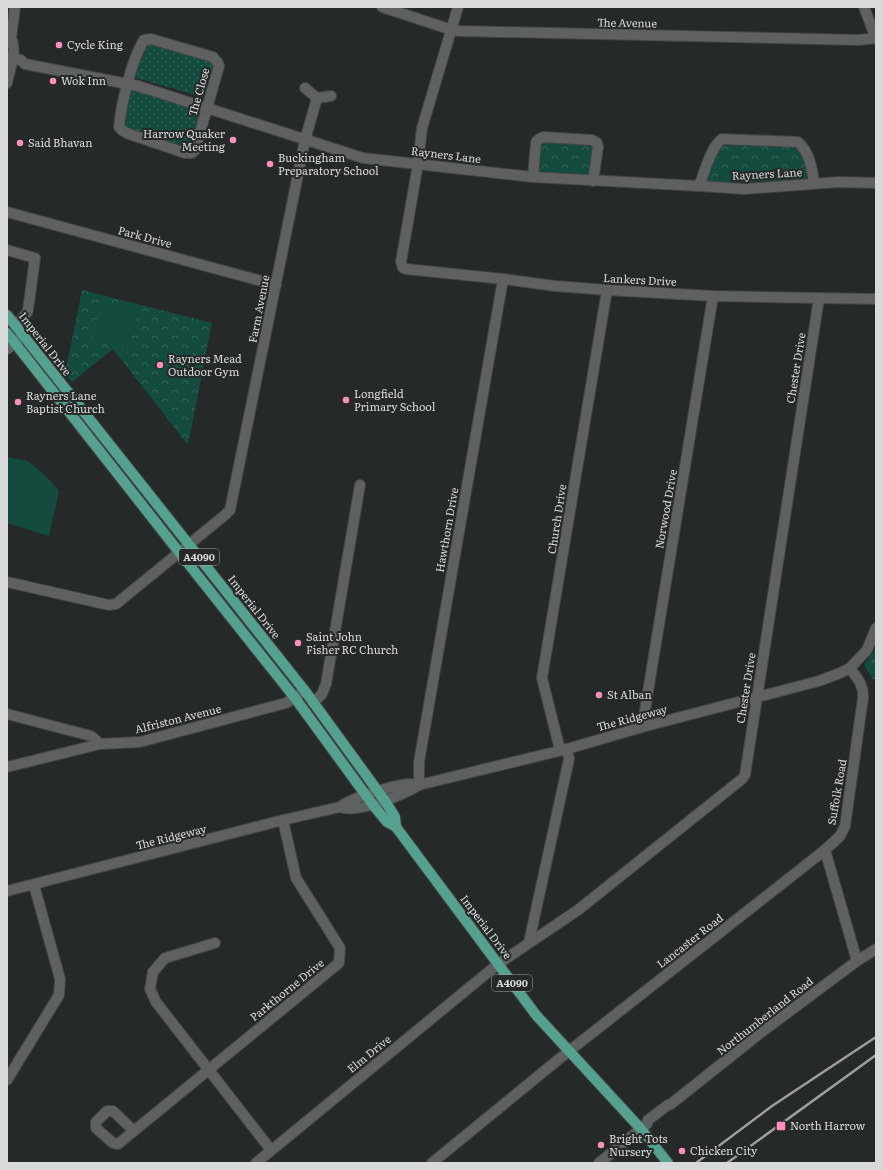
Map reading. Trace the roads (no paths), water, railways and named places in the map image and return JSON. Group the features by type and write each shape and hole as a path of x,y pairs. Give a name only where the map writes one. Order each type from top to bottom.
{"main road":[{"name":"Imperial Drive","path":"7,316 15,325 15,343 188,544 305,692 385,800 395,817 396,827"},
{"name":"Imperial Drive","path":"7,333 178,552 295,698 373,805 387,822 396,827 536,1015 569,1051 644,1126"},
{"name":"A4090","path":"644,1126 668,1163"}],"street":[{"path":"8,77 10,58 14,43 9,41 15,7"},
{"name":"The Avenue","path":"382,7 452,30 859,40 876,38"},
{"path":"418,164 422,128 458,7"},
{"path":"864,7 876,38"},
{"name":"The Close","path":"151,39 213,57 219,66 206,107 196,150 192,153 185,153 123,131 119,127 127,84 140,47 144,40 151,39"},
{"name":"Rayners Lane","path":"10,58 21,60 25,64 127,84 206,107 362,158 533,177 744,189 814,183 876,183"},
{"path":"8,77 25,64"},
{"path":"305,88 316,98 331,96"},
{"name":"Farm Avenue","path":"7,582 109,605 116,604 230,510 305,140 316,98"},
{"path":"533,177 536,142 538,139 543,137 592,140 598,147 593,181"},
{"path":"699,186 713,149 722,139 798,142 806,151 811,164 814,183"},
{"name":"Lankers Drive","path":"418,164 401,262 403,268 406,269 555,286 607,290 713,296 876,299"},
{"name":"Park Drive","path":"7,212 276,285"},
{"path":"7,250 35,258 28,310 27,313 15,325"},
{"name":"Hawthorn Drive","path":"419,785 419,762 503,279"},
{"name":"Church Drive","path":"529,942 569,759 564,750 542,678 607,290"},
{"name":"Norwood Drive","path":"646,726 644,716 646,703 713,296"},
{"name":"Chester Drive","path":"498,964 578,910 742,780 745,775 819,298"},
{"path":"313,703 322,694 326,684 360,485"},
{"path":"850,668 867,650 876,628"},
{"name":"The Ridgeway","path":"340,807 346,809 373,805 408,792 419,785 564,750 646,726 819,681 850,668"},
{"name":"Suffolk Road","path":"825,850 840,836 845,826 863,698 864,690 861,683 850,668"},
{"name":"Alfriston Avenue","path":"7,767 100,744 140,742 286,703 305,692"},
{"path":"7,714 91,736 100,744"},
{"name":"The Ridgeway","path":"7,891 283,820 340,807 344,803 378,791 410,784 419,785"},
{"name":"Parkthorne Drive","path":"134,1131 339,963 340,948 296,878 283,820"},
{"path":"825,850 857,961"},
{"name":"Lancaster Road","path":"432,1163 569,1051 825,850"},
{"path":"7,1080 59,995 60,979 34,885"},
{"path":"215,943 165,958 154,972 150,989 156,1002 271,1150"},
{"name":"Northumberland Road","path":"599,1163 644,1126 671,1107 671,1104 760,1034 857,961 876,949"},
{"name":"Elm Drive","path":"256,1163 498,964"}],"railway":[{"path":"696,1163 772,1106 876,1037"},
{"path":"727,1163 876,1055"}],"place":[{"name":"Cycle King","path":"59,45"},
{"name":"Wok Inn","path":"53,81"},
{"name":"Harrow Quaker Meeting","path":"233,140"},
{"name":"Said Bhavan","path":"20,143"},
{"name":"Buckingham Preparatory School","path":"270,164"},
{"name":"Rayners Mead Outdoor Gym","path":"160,365"},
{"name":"Longfield Primary School","path":"346,400"},
{"name":"Rayners Lane Baptist Church","path":"18,402"},
{"name":"Saint John Fisher RC Church","path":"298,643"},
{"name":"St Alban","path":"599,695"},
{"name":"North Harrow","path":"781,1126"},
{"name":"Bright Tots Nursery","path":"601,1145"},
{"name":"Chicken City","path":"682,1151"}]}
